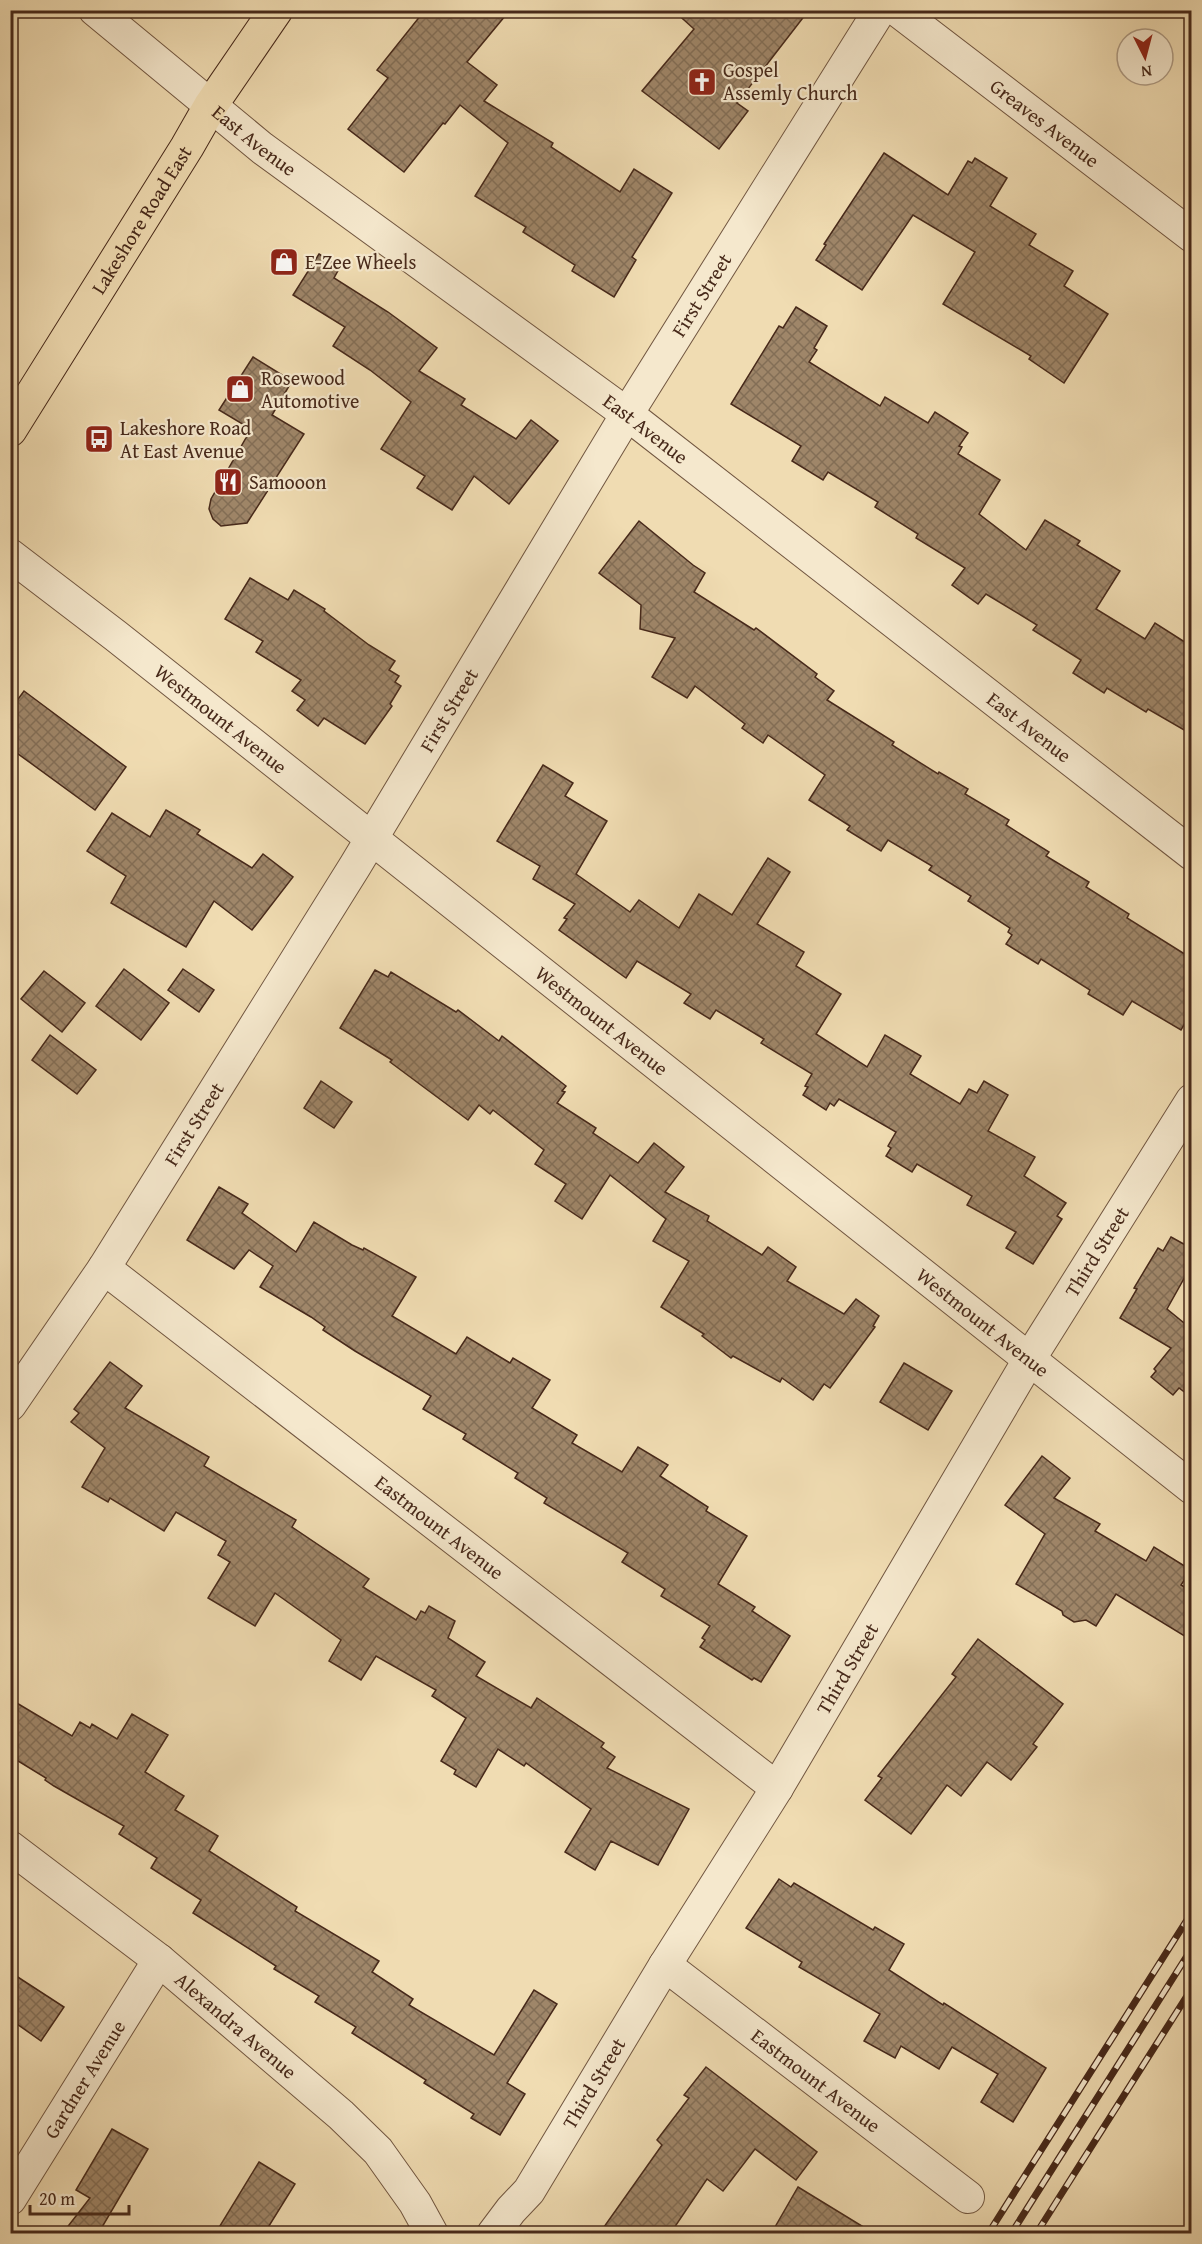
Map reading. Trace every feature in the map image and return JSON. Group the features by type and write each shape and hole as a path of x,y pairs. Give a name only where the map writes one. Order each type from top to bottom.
{"main road":[{"name":"Lakeshore Road East","path":"10,430 212,105 276,10"}],"street":[{"name":"East Avenue","path":"95,10 262,148 627,414 1191,854"},
{"name":"First Street","path":"10,1405 104,1268 372,838 627,414 880,10"},
{"name":"Greaves Avenue","path":"897,10 1191,236"},
{"name":"Westmount Avenue","path":"10,555 372,838 1191,1488"},
{"name":"Third Street","path":"494,2234 511,2210 529,2191 665,1965 777,1788 1030,1358 1191,1100"},
{"name":"Eastmount Avenue","path":"104,1268 777,1788"},
{"name":"Alexandra Avenue","path":"10,1847 159,1960 341,2115 378,2151 415,2203 432,2234"},
{"name":"Gardner Avenue","path":"10,2199 159,1960"},
{"name":"Eastmount Avenue","path":"665,1965 968,2197"}],"building":[{"path":"425,10 510,10 467,62 497,85 484,101 553,143 551,147 620,192 634,169 672,193 632,257 636,260 614,297 572,271 575,265 523,232 526,227 475,196 508,143 460,105 404,172 348,129 388,78 377,70"},
{"name":"Gospel Assemly Church","path":"673,10 809,10 737,103 748,111 719,149 642,91 694,29"},
{"path":"884,153 948,195 968,161 972,163 975,158 1007,178 990,206 1036,234 1029,245 1073,271 1064,286 1108,314 1064,383 1029,359 1031,356 943,304 975,252 913,215 862,290 816,260 826,245 824,244"},
{"path":"319,254 340,267 334,278 388,312 437,348 419,371 465,399 461,405 516,439 531,420 558,441 509,504 474,476 452,510 417,488 425,476 381,449 411,402 370,370 333,346 345,327 293,295"},
{"path":"796,307 827,326 809,362 880,406 885,397 928,423 935,412 968,433 959,446 962,447 958,454 1000,480 979,514 1026,550 1045,520 1080,541 1077,545 1120,571 1096,609 1145,639 1155,623 1191,646 1191,734 1148,709 1146,712 1107,688 1104,693 1073,673 1081,660 1033,630 1037,625 986,594 978,604 952,585 965,568 916,538 918,534 875,507 878,502 828,472 823,480 792,461 801,446 731,404 779,326 783,328"},
{"path":"253,357 292,381 272,415 304,434 247,523 221,526 213,519 209,509 211,499 251,429 219,410"},
{"path":"639,521 705,573 694,592 754,630 756,628 817,674 815,677 834,691 827,700 894,742 892,745 938,774 939,772 968,789 965,794 1009,820 1006,825 1049,852 1046,856 1089,882 1086,887 1129,914 1127,918 1191,958 1191,1013 1181,1030 1132,1001 1123,1015 1088,994 1090,990 1041,959 1038,964 1006,944 1012,935 1008,932 1010,928 968,901 971,896 929,870 932,866 888,840 881,851 847,830 850,826 809,800 825,775 768,735 763,743 742,728 745,724 695,686 687,698 652,677 675,638 640,629 641,605 599,573"},
{"path":"250,578 288,600 294,590 325,609 324,611 369,645 395,661 389,670 399,676 395,682 401,686 390,704 392,706 365,744 324,718 318,726 297,710 305,700 292,691 301,680 256,652 263,641 225,619"},
{"path":"24,691 126,767 95,810 10,748 10,710"},
{"path":"543,765 573,783 565,796 607,821 576,874 630,912 639,900 679,928 699,894 732,915 768,858 790,872 757,924 804,952 796,966 841,994 816,1034 867,1067 885,1035 921,1056 910,1074 960,1104 969,1089 977,1093 984,1081 1008,1095 988,1131 1035,1157 1024,1176 1066,1203 1057,1216 1062,1219 1033,1264 1006,1248 1016,1232 967,1205 972,1196 917,1164 912,1172 886,1156 891,1148 888,1146 896,1132 839,1099 834,1106 830,1103 826,1110 803,1095 812,1074 761,1043 764,1039 716,1010 710,1019 684,1003 691,994 637,961 626,978 559,930 567,919 564,918 575,904 533,879 540,866 497,841"},
{"path":"166,810 200,830 197,834 252,868 263,854 293,877 252,930 214,901 186,947 111,903 126,876 87,851 112,813 150,837"},
{"path":"124,969 169,1003 141,1040 96,1006"},
{"path":"183,969 214,990 199,1012 168,990"},
{"path":"375,970 388,977 391,972 456,1012 458,1010 499,1041 502,1036 566,1086 562,1091 565,1092 557,1103 596,1128 593,1133 638,1163 654,1143 684,1167 665,1192 709,1216 707,1221 762,1255 768,1247 796,1267 787,1281 844,1314 856,1299 879,1316 873,1326 875,1327 830,1388 824,1384 813,1400 782,1378 780,1382 733,1356 731,1358 702,1336 704,1334 661,1307 689,1261 653,1241 666,1219 610,1175 582,1219 555,1201 566,1184 535,1164 544,1150 493,1110 490,1114 479,1105 468,1120 390,1062 392,1060 340,1028"},
{"path":"44,971 85,1003 62,1032 21,999"},
{"path":"50,1035 96,1070 77,1094 32,1060"},
{"path":"321,1081 352,1102 334,1128 304,1108"},
{"path":"219,1187 248,1204 242,1213 296,1252 314,1222 352,1245 363,1250 364,1248 416,1277 392,1316 456,1354 467,1337 510,1363 513,1358 550,1380 532,1408 577,1435 572,1443 622,1472 638,1447 668,1465 660,1476 708,1507 706,1511 747,1536 718,1584 755,1607 752,1611 790,1636 761,1682 754,1678 752,1680 700,1647 705,1640 702,1638 710,1626 661,1596 665,1589 622,1562 628,1553 544,1503 547,1498 515,1478 518,1473 463,1439 466,1434 423,1409 431,1396 355,1351 323,1330 325,1327 311,1317 260,1287 273,1266 249,1250 234,1269 187,1240"},
{"path":"1171,1237 1191,1248 1191,1266 1167,1309 1189,1327 1191,1324 1191,1397 1179,1388 1173,1395 1151,1377 1156,1371 1154,1369 1171,1348 1120,1318 1137,1289 1134,1288 1158,1248 1163,1251"},
{"path":"110,1362 142,1386 125,1408 209,1457 204,1466 296,1520 292,1527 369,1579 363,1587 416,1620 421,1611 425,1613 429,1606 455,1621 448,1638 485,1662 476,1676 531,1708 537,1698 604,1743 601,1747 615,1757 607,1768 689,1809 658,1865 611,1841 595,1870 565,1852 591,1809 526,1763 524,1766 498,1749 476,1787 454,1774 456,1770 441,1761 466,1718 432,1696 436,1690 376,1656 361,1680 329,1661 341,1640 275,1593 255,1626 208,1598 230,1562 218,1555 226,1541 176,1512 164,1531 110,1498 108,1502 82,1487 105,1448 71,1422 79,1413 74,1409"},
{"path":"904,1363 952,1391 928,1430 880,1402"},
{"path":"1042,1456 1070,1478 1054,1498 1100,1524 1095,1531 1146,1561 1154,1547 1191,1570 1181,1585 1191,1591 1191,1640 1116,1594 1096,1626 1086,1620 1074,1622 1063,1615 1062,1611 1016,1584 1045,1534 1005,1505"},
{"path":"978,1639 1063,1704 1033,1744 1037,1747 1011,1780 987,1762 961,1796 947,1785 911,1834 865,1800 882,1778 878,1776 956,1677 952,1674"},
{"path":"10,1699 72,1736 80,1722 90,1728 92,1724 117,1739 132,1714 168,1735 145,1772 184,1796 175,1810 218,1836 209,1851 297,1907 295,1911 379,1961 372,1972 413,1999 409,2005 494,2055 534,1990 557,2004 507,2083 525,2094 500,2135 471,2118 474,2114 424,2083 426,2080 352,2033 356,2027 315,2002 319,1996 274,1969 276,1966 193,1913 201,1900 151,1868 157,1858 119,1834 124,1826 54,1786 45,1780 46,1778 10,1756"},
{"path":"779,1879 791,1887 794,1883 873,1930 875,1927 904,1944 889,1970 1046,2068 1013,2122 981,2102 998,2074 952,2047 939,2069 901,2046 895,2058 864,2041 880,2014 799,1967 802,1962 746,1928"},
{"path":"10,1972 64,2007 41,2041 10,2019"},
{"path":"706,2067 817,2152 796,2180 755,2149 723,2191 707,2179 670,2234 599,2234 662,2145 657,2140 689,2098 684,2095"},
{"path":"112,2129 148,2149 98,2234 62,2234 90,2198 76,2190"},
{"path":"259,2162 295,2184 264,2234 215,2234"},
{"path":"798,2187 875,2234 771,2234"}],"railway":[{"path":"988,2234 1192,1912"},
{"path":"1011,2234 1192,1948"},
{"path":"1036,2234 1192,1988"}],"place":[{"name":"Gospel Assemly Church","path":"702,82"},
{"name":"E-Zee Wheels","path":"284,262"},
{"name":"Rosewood Automotive","path":"240,389"},
{"name":"Lakeshore Road At East Avenue","path":"99,439"},
{"name":"Samooon","path":"228,482"}]}
